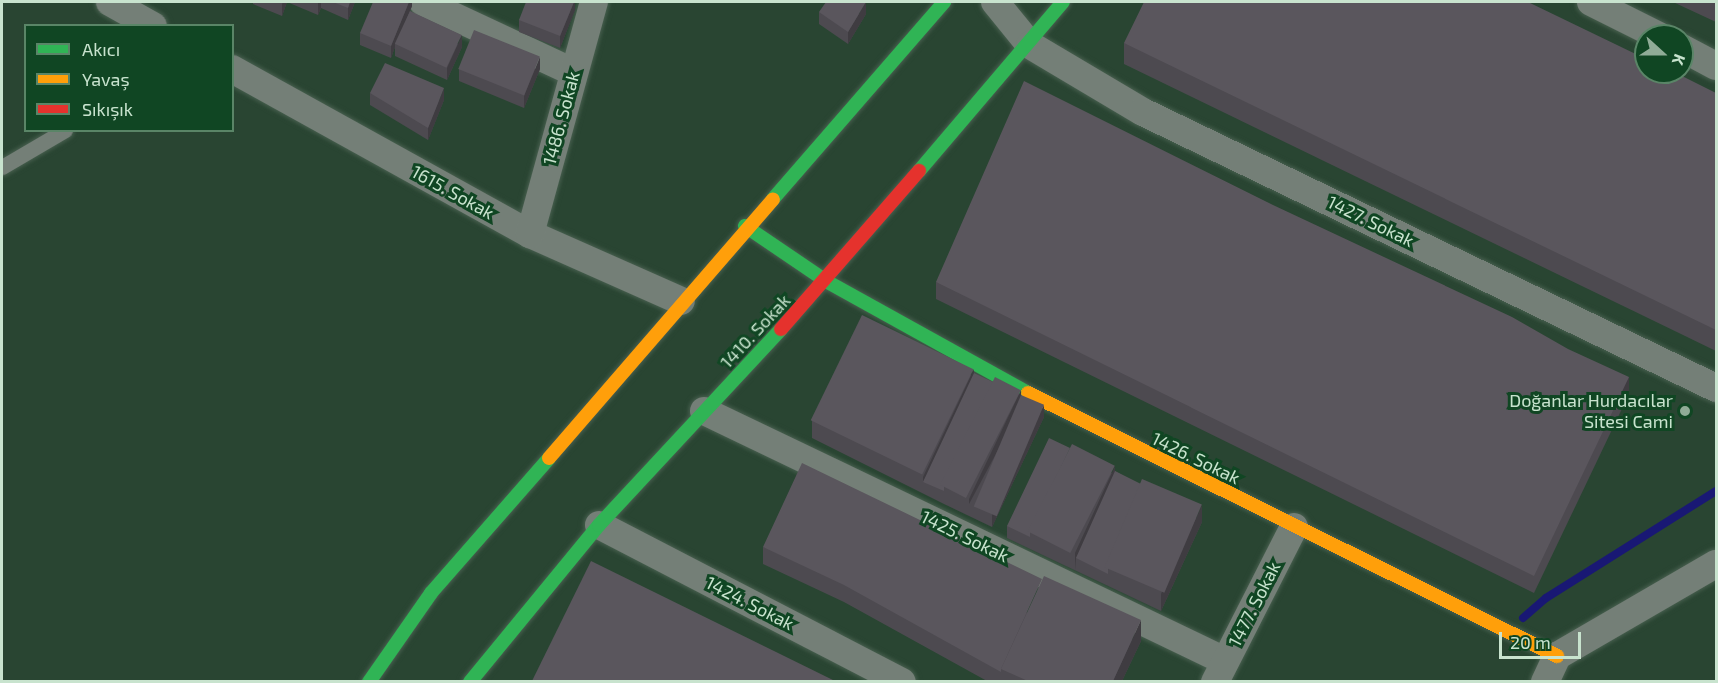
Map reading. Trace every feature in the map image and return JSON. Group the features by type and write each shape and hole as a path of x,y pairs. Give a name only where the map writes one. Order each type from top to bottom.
{"street":[{"path":"110,2 149,24"},
{"path":"423,2 573,72"},
{"name":"1486. Sokak","path":"530,234 594,2"},
{"path":"369,681 431,593 745,226 944,2"},
{"path":"995,2 1030,45"},
{"name":"1410. Sokak","path":"470,681 599,525 826,281 1030,45 1063,2"},
{"path":"1592,2 1635,24"},
{"name":"1427. Sokak","path":"1030,45 1143,112 1716,388"},
{"path":"1694,54 1716,66"},
{"name":"1615. Sokak","path":"234,70 530,234 681,301"},
{"path":"745,226 826,281"},
{"name":"1426. Sokak","path":"826,281 1054,408 1557,656"},
{"name":"1425. Sokak","path":"704,411 1220,671"},
{"name":"1424. Sokak","path":"599,525 902,681"},
{"name":"1477. Sokak","path":"1220,671 1294,526"},
{"path":"1545,681 1557,656 1716,564"}],"lane":[{"path":"2,167 62,132"}],"building":[{"path":"333,2 350,2 348,8"},
{"path":"373,2 409,2 391,46 360,33"},
{"path":"526,2 574,2 560,36 519,20"},
{"path":"826,2 866,2 848,32 819,12"},
{"path":"1144,2 1528,2 1634,53 1634,84 1694,84 1694,82 1716,93 1716,330 1124,43"},
{"path":"410,11 462,35 446,68 395,44"},
{"path":"474,30 540,57 524,96 458,69"},
{"path":"385,63 444,88 428,128 370,93"},
{"path":"1024,81 1273,205 1512,317 1568,349 1629,377 1534,576 936,282"},
{"path":"862,315 973,369 922,475 811,420"},
{"path":"974,373 993,382 944,491 923,482"},
{"path":"995,377 1021,390 966,498 940,485"},
{"path":"1021,395 1044,405 997,516 974,506"},
{"path":"1049,438 1070,448 1030,532 1030,537 1007,526"},
{"path":"1072,444 1115,466 1070,553 1028,531"},
{"path":"802,463 1042,579 1001,672 844,585 763,547"},
{"path":"1115,471 1141,484 1108,574 1076,558"},
{"path":"1142,479 1202,504 1164,593 1104,567"},
{"path":"591,561 835,681 532,681"},
{"path":"1044,576 1141,620 1113,681 1028,681 1001,669"}],"waterway":[{"path":"1523,618 1546,598 1716,491"}],"traffic: fast":[{"path":"773,199 944,2"},
{"path":"919,171 1063,2"},
{"path":"745,226 826,281 1028,393"},
{"path":"470,682 599,525 781,329"},
{"path":"369,682 431,593 549,458"}],"traffic: slow":[{"path":"549,458 773,199"},
{"path":"1028,393 1557,656"}],"traffic: jam":[{"path":"781,329 919,171"}],"place":[{"name":"Doğanlar Hurdacılar Sitesi Cami","path":"1685,411"}]}
